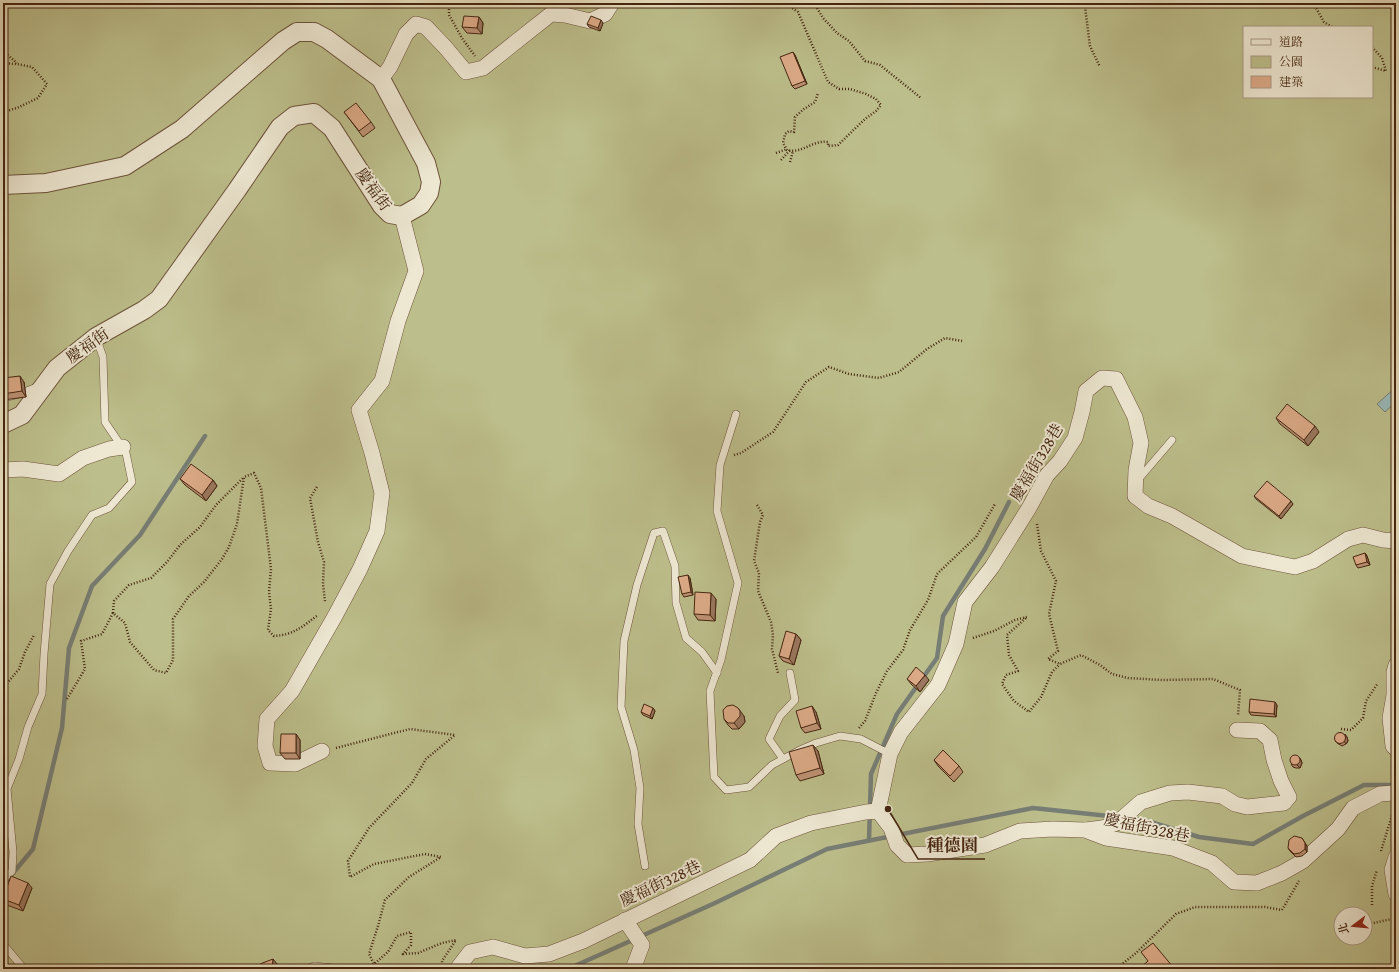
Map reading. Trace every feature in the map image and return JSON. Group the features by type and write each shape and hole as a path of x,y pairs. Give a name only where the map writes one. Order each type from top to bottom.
{"street":[{"path":"381,79 390,67 406,34 416,24 426,27 466,72 483,68 551,14 565,15 590,21 604,14 612,3"},
{"name":"慶福街","path":"3,185 46,183 125,166 182,129 283,41 297,32 314,32 327,39 381,79 426,163 431,182 429,193 421,205 402,216 390,214 382,206 332,128 314,113 294,116 280,127 237,190 158,299 144,310 96,337 57,368 22,415 3,424"},
{"path":"322,751 295,764 270,763 265,746 268,719 292,691 336,616 377,531 382,493 359,410 382,381 398,321 416,271 402,216"},
{"name":"慶福街328巷","path":"873,811 890,753 901,732 938,686 956,644 965,602 992,567 1047,475 1060,460 1075,438 1086,391 1102,378 1116,379 1135,417 1141,443 1136,470 1136,496 1148,506 1172,516 1242,556 1295,567 1313,561 1348,540 1363,535 1383,540 1396,541"},
{"path":"3,470 23,469 59,474 83,458 109,449 123,447"},
{"path":"1396,665 1394,672 1394,695 1390,718 1393,746 1396,749"},
{"path":"1085,830 1102,828 1117,823 1141,802 1170,793 1188,792 1222,796 1235,804 1247,807 1284,803 1289,797 1279,774 1270,740 1260,731 1237,730"},
{"name":"慶福街328巷","path":"873,811 891,828 897,845 907,855 984,845 1020,831 1053,829 1085,830 1106,838 1173,848 1212,863 1234,882 1258,883 1282,873 1303,861 1338,829 1353,808 1380,794 1396,794"},
{"name":"慶福街328巷","path":"457,969 470,952 493,947 526,956 549,954 628,925 750,860 776,836 811,824 873,811"},
{"path":"1396,857 1392,870 1396,894"},
{"path":"628,925 642,945 633,969"}],"lane":[{"path":"3,880 12,871 13,852 5,789 19,760 28,727 42,694 50,584 68,550 92,515 109,508 132,482 126,452 105,422 103,357 96,337"},
{"path":"3,398 19,394 44,384"},
{"path":"736,414 720,465 717,511 738,583 721,660 710,691 714,777 726,790 749,787 772,765 816,743 840,736 861,739 890,753"},
{"path":"1136,482 1172,440"},
{"path":"645,866 638,824 640,788 638,773 634,750 621,707 624,641 637,585 654,533 663,531 674,566 676,603 686,638 702,652 717,673"},
{"path":"783,759 768,739 780,716 796,700 790,673"},
{"path":"3,944 24,969"},
{"path":"306,969 314,966 343,969"}],"path":[{"path":"449,3 449,15 462,38 483,68"},
{"path":"785,3 798,12 828,82 839,89 850,89 866,94 876,99 881,105 876,111 850,132 838,145 828,146 828,142 821,142 796,152 790,150 783,143 784,134 789,131 794,132 795,117 815,102 818,92"},
{"path":"814,3 823,18 837,33 849,41 865,62 880,65 920,98"},
{"path":"1090,3 1084,7 1090,46 1100,67"},
{"path":"1308,3 1316,8 1324,22 1330,26"},
{"path":"1373,48 1382,58 1386,71 1373,67"},
{"path":"3,51 17,64"},
{"path":"3,63 32,67 47,84 38,98 17,108 3,112"},
{"path":"776,153 790,150"},
{"path":"781,160 790,150"},
{"path":"790,150 790,162"},
{"path":"722,458 741,453 773,432 806,382 829,367 849,374 879,378 899,372 927,349 944,338 962,341"},
{"path":"68,700 85,669 81,641 102,634 113,613 114,601 129,585 152,578 180,545 200,527 216,505 244,478 254,473 261,488 271,569 269,592 271,609 268,630 274,636 295,632 322,611"},
{"path":"113,613 124,623 130,642 154,670 166,674 173,660 173,619 188,596 204,582 222,559 229,547 237,524 244,478"},
{"path":"317,487 310,498 318,542 324,562 324,606"},
{"path":"1034,499 1041,551 1056,581 1049,614 1058,651 1048,659 1060,664"},
{"path":"851,738 865,721 876,693 887,671 903,650 910,630 928,600 937,574 976,537 995,504"},
{"path":"757,505 763,515 760,522 754,561 759,574 758,590 771,622 773,635 772,649 779,674"},
{"path":"1396,579 1393,584 1392,598 1396,612"},
{"path":"956,644 994,631 1015,620 1027,617 1007,635 1009,655 1018,671 1006,675 1002,684 1014,701 1029,712 1041,698 1052,672 1060,664 1081,655 1100,665 1112,674 1128,678 1162,680 1214,679 1240,690 1237,730"},
{"path":"3,688 19,669 25,652 38,627 47,620"},
{"path":"1341,729 1351,730 1363,718 1366,701 1375,690 1380,679"},
{"path":"322,751 410,729 455,735 426,759 412,783 369,828 348,861 350,877 374,864 425,854 441,857 410,877 385,900 369,954 374,964 388,952 397,936 411,932 411,945 403,954 418,953 442,943 456,940 442,961 443,969"},
{"path":"1116,969 1136,953 1176,914 1195,907 1265,907"},
{"path":"1373,924 1396,918"}],"green space":[{"path":"3,3 1396,3 1396,969 3,969"}],"water":[{"path":"1396,387 1396,402 1385,412 1377,404"}],"building":[{"path":"464,16 479,17 477,28 462,27"},
{"path":"591,16 601,20 598,28 587,24"},
{"path":"793,52 805,81 792,86 780,57"},
{"path":"356,103 371,122 359,131 344,112"},
{"path":"20,376 22,391 3,394 3,378"},
{"path":"1287,404 1315,426 1304,440 1276,418"},
{"path":"191,464 213,480 202,495 180,479"},
{"path":"1267,481 1291,501 1279,516 1254,496"},
{"path":"1365,553 1367,562 1356,565 1353,557"},
{"path":"688,575 691,592 682,594 678,577"},
{"path":"695,592 711,593 710,615 694,614"},
{"path":"786,631 796,634 789,659 779,656"},
{"path":"916,667 925,675 916,686 907,679"},
{"path":"1250,699 1275,702 1274,714 1249,712"},
{"path":"644,704 653,708 650,716 641,712"},
{"path":"733,705 740,711 740,716 734,723 728,723 724,719 723,710 727,706"},
{"path":"812,706 817,723 801,728 796,711"},
{"path":"1338,733 1342,733 1344,734 1344,742 1338,743 1335,740 1335,736"},
{"path":"281,734 296,734 296,753 280,753"},
{"path":"813,745 820,768 796,775 789,752"},
{"path":"943,750 959,766 950,776 934,760"},
{"path":"1293,755 1297,755 1299,756 1299,764 1293,765 1290,762 1290,758"},
{"path":"1294,836 1302,838 1305,843 1305,849 1300,853 1294,854 1288,848 1289,840"},
{"path":"11,876 28,883 19,905 3,899"},
{"path":"1153,943 1173,967 1170,969 1139,969 1148,961 1141,952"},
{"path":"273,959 272,969 258,969 260,964"}],"waterway":[{"path":"3,885 33,849 62,728 69,648 92,586 140,535 205,436"},
{"path":"869,840 871,774 897,714 937,658 943,616 985,549 1009,502"},
{"path":"1127,818 1144,820 1199,837 1253,844 1303,816 1364,785 1396,785"},
{"path":"568,969 715,903 827,849 1033,808 1118,817"}],"place":[{"name":"種德園","path":"888,809"}]}
